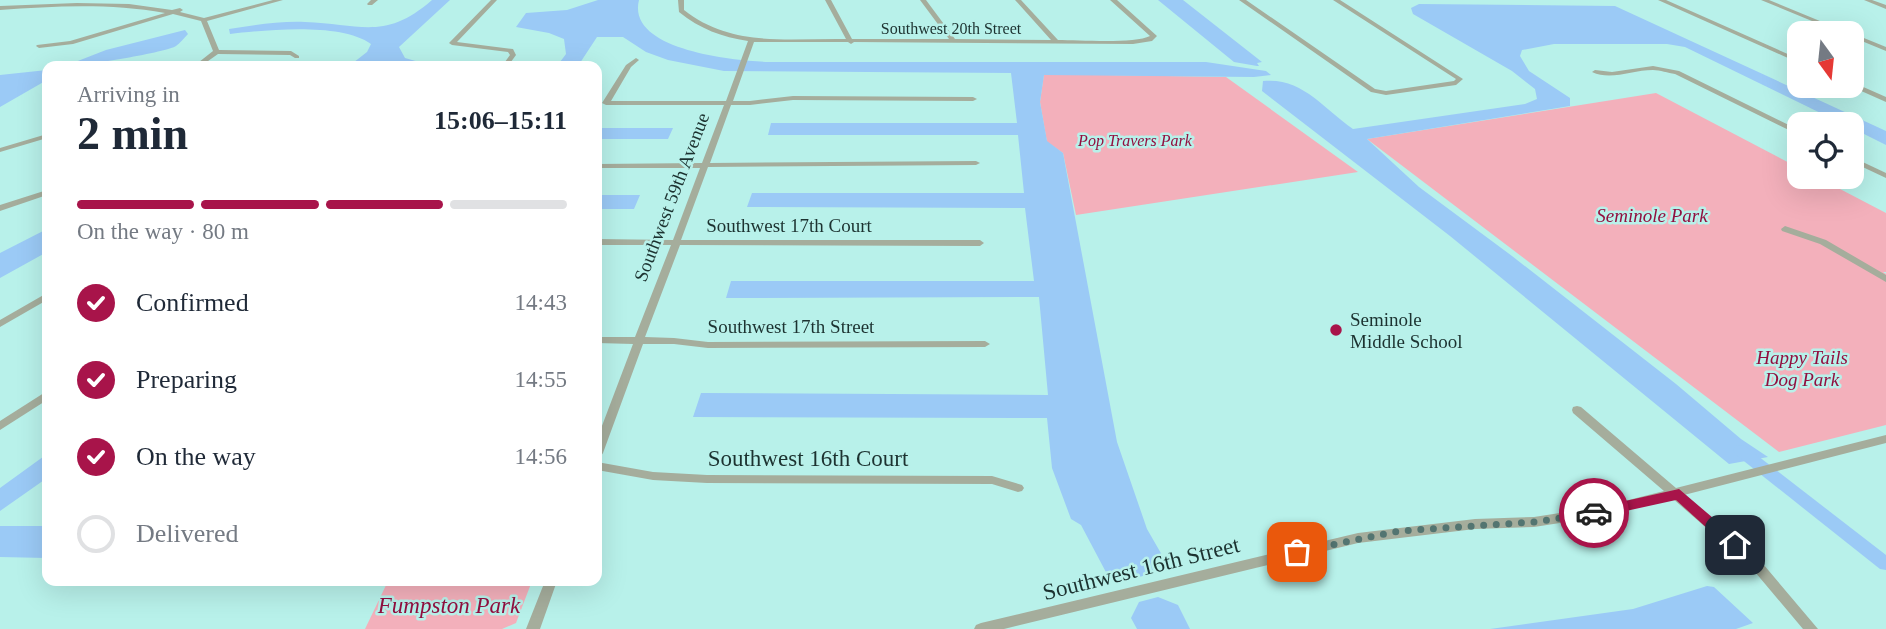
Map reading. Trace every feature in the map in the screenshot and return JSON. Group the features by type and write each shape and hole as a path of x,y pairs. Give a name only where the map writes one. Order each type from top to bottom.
{"street":[{"path":"0,8 83,1 160,2 204,19 280,0"},
{"path":"494,0 452,43 511,50 513,54 508,61"},
{"path":"681,0 681,11 697,24 717,35 752,40"},
{"path":"828,0 851,41"},
{"path":"923,0 954,42"},
{"path":"1018,0 1057,42"},
{"name":"Southwest 20th Street","path":"752,40 1057,42 1150,40 1154,36 1113,0"},
{"path":"1242,0 1373,91 1386,93 1456,83 1461,79 1336,0"},
{"path":"1661,0 1787,56"},
{"path":"1764,0 1816,21"},
{"path":"1867,0 1886,7"},
{"path":"39,46 71,43 181,9"},
{"path":"204,19 216,52"},
{"name":"Southwest 59th Avenue","path":"602,439 752,40"},
{"path":"1864,40 1886,49"},
{"path":"202,61 216,52 291,53 297,57"},
{"path":"636,60 628,66 606,103 727,103 793,98 973,99"},
{"path":"1595,72 1612,74 1653,68 1677,72 1787,127"},
{"path":"1864,90 1886,100"},
{"path":"0,150 42,137"},
{"path":"602,166 976,163"},
{"path":"1864,165 1886,176"},
{"path":"0,208 42,194"},
{"path":"1785,229 1823,242 1886,279"},
{"name":"Southwest 17th Court","path":"602,242 981,243"},
{"path":"0,324 42,299"},
{"name":"Southwest 17th Street","path":"602,340 708,345 985,344"},
{"path":"0,426 42,398"},
{"path":"1577,410 1679,494 1754,562 1811,629"},
{"name":"Southwest 16th Street","path":"981,629 1358,538 1475,524 1534,522 1605,511 1886,439"},
{"name":"Southwest 16th Court","path":"602,467 680,477 992,480 1018,488"},
{"path":"533,629 549,586"}],"green space":[{"name":"Pop Travers Park","path":"1044,74 1226,77 1358,172 1076,215 1063,153 1047,142 1040,102"},
{"name":"Seminole Park","path":"1656,93 1787,162 1787,189 1840,189 1886,213 1886,272 1883,272 1886,274 1886,425 1779,452 1367,139"},
{"name":"Fumpston Park","path":"386,586 530,586 516,623 502,629 365,629"}],"water":[{"path":"432,0 450,0 399,47 405,58 416,61 355,61 367,52 371,44 341,33 302,29 230,34 229,29 296,22 357,27 386,26 415,13"},
{"path":"598,0 639,0 640,17 649,31 666,42 687,50 733,59 769,62 1206,62 1266,71 1271,75 1044,75 1040,102 1047,141 1063,153 1117,442 1147,529 1166,562 1139,577 1125,579 1108,576 1081,525 1071,519 1052,468 1047,418 693,417 701,393 1048,395 1039,297 726,298 731,281 1034,281 1025,208 747,207 752,193 1024,193 1018,135 768,135 771,123 1017,123 1011,73 724,71 668,60 646,52 623,37 597,37 581,61 561,61 566,54 564,39 549,33 516,27 526,13 567,10"},
{"path":"1158,0 1183,0 1262,62 1257,63 1257,66 1234,62"},
{"path":"1419,4 1615,6 1787,85 1787,97 1685,47 1667,44 1554,44 1522,50 1520,56 1529,71 1570,98 1570,106 1367,139 1419,187 1512,256 1676,384 1741,439 1768,457 1729,464 1450,236 1262,91 1263,81 1277,81 1301,89 1353,129 1525,104 1537,99 1535,89 1512,71 1413,14 1411,8"},
{"path":"185,30 188,34 176,46 157,52 108,61 78,61 106,50"},
{"path":"42,71 42,83 0,107 0,75"},
{"path":"1790,98 1814,98 1845,112 1818,112"},
{"path":"1864,121 1886,131 1886,145 1864,134"},
{"path":"602,128 673,128 668,139 602,139"},
{"path":"602,195 640,195 634,209 602,209"},
{"path":"42,232 42,255 0,278 0,253"},
{"path":"42,458 42,482 0,511 0,488"},
{"path":"0,526 42,526 42,558 0,557"},
{"path":"1707,586 1714,587 1753,623 1736,629 1490,629 1633,609"},
{"path":"1158,597 1178,605 1190,629 1137,629 1131,618 1139,602"}],"waterway":[{"path":"1740,450 1886,564"}],"way so far":[{"path":"1297,552 1399,531 1534,522 1594,513"}],"place":[{"name":"Seminole Middle School","path":"1336,330"}],"route":[{"path":"1594,513 1679,494 1735,545"}],"park label":[{"name":"Happy Tails Dog Park","path":"1802,368"}]}
